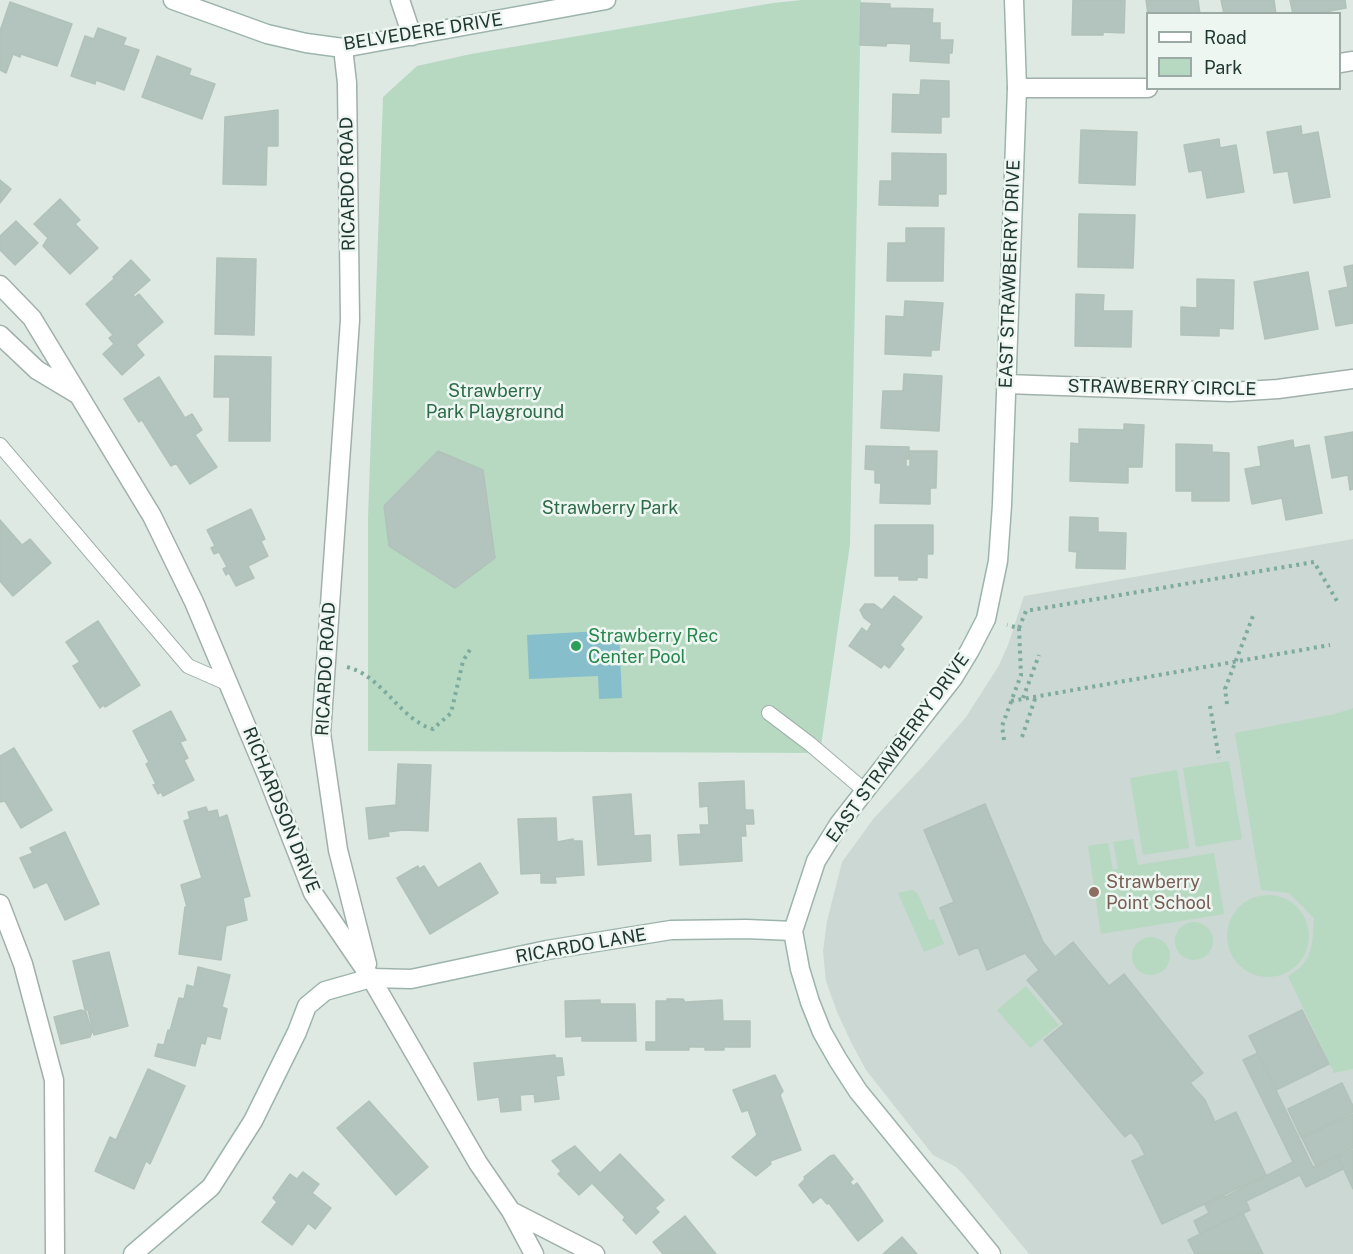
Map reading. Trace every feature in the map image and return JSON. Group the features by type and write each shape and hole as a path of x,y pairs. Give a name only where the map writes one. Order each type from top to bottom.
{"street":[{"name":"BELVEDERE DRIVE","path":"173,0 267,34 343,48 606,0"},
{"path":"400,0 412,36"},
{"name":"EAST STRAWBERRY DRIVE","path":"992,1254 858,1091 838,1060 822,1032 810,1002 800,969 794,931 816,861 864,790 953,678 986,619 998,561 1017,88 1014,0"},
{"name":"RICARDO ROAD","path":"343,48 347,83 350,320 321,733 338,850 371,978"},
{"path":"1017,88 1146,88"},
{"name":"RICHARDSON DRIVE","path":"0,285 32,318 152,516 194,602 313,893 371,978 478,1163 511,1211 534,1254"},
{"name":"RICHARDSON DRIVE","path":"0,335 37,370 79,395"},
{"name":"STRAWBERRY CIRCLE","path":"1006,384 1230,392 1278,389 1353,378"},
{"path":"0,904 23,964 54,1080 55,1254"},
{"name":"RICARDO LANE","path":"371,978 411,979 547,950 671,930 794,931"},
{"path":"132,1254 211,1187 253,1121 297,1032 307,1006 325,991 371,978"},
{"name":"RICHARDSON DRIVE","path":"511,1211 595,1254"}],"lane":[{"path":"0,445 188,666 229,684"},
{"path":"769,713 864,790"}],"path":[{"path":"1004,740 1002,726 1021,675 1019,628 1026,611 1314,562 1337,601"},
{"path":"1227,704 1226,689 1253,616"},
{"path":"986,619 1019,628"},
{"path":"1011,700 1330,645"},
{"path":"326,663 352,669 381,687 420,725 433,729 451,714 463,661 471,648"},
{"path":"1022,698 1039,655"},
{"path":"1022,737 1036,696"},
{"path":"1210,706 1219,758"}],"shaded area":[{"name":"Strawberry Point School","path":"1353,539 1353,1254 1029,1254 964,1175 956,1167 933,1155 866,1070 851,1042 826,981 823,951 827,921 842,862 874,818 966,717 998,667 1008,645 1024,596"}],"green space":[{"name":"Strawberry Park","path":"802,0 861,0 850,544 820,753 368,751 368,518 383,97 417,66 471,54"},
{"path":"1353,708 1353,1069 1334,1073 1288,976 1307,958 1312,944 1314,918 1289,893 1261,890 1235,733 1335,714"},
{"path":"1229,761 1242,839 1196,847 1183,768"},
{"path":"1177,770 1189,848 1143,855 1130,778"},
{"path":"1133,839 1138,865 1214,853 1224,914 1101,934 1088,846 1108,843 1113,870 1118,868 1113,842"},
{"path":"912,890 918,894 929,920 934,919 944,944 924,952 898,893"},
{"path":"1268,895 1284,898 1297,907 1306,920 1309,936 1306,952 1297,965 1284,974 1268,977 1252,974 1239,965 1230,952 1227,936 1230,920 1239,907 1252,898"},
{"path":"1194,922 1207,928 1213,941 1207,954 1194,960 1181,954 1175,941 1181,928"},
{"path":"1151,937 1164,943 1170,956 1164,969 1151,975 1138,969 1132,956 1138,943"},
{"path":"1026,986 1059,1025 1030,1048 997,1010"}],"water":[{"path":"619,630 622,698 599,699 598,676 529,679 527,635"}],"building":[{"path":"1073,0 1125,0 1124,33 1103,32 1103,35 1072,35"},
{"path":"1146,0 1198,0 1200,12 1148,12"},
{"path":"1221,0 1274,0 1276,12 1224,12"},
{"path":"1290,0 1345,0 1346,8 1325,12 1293,12"},
{"path":"10,2 72,24 57,66 21,54 20,57 13,54 6,73 0,70 0,31"},
{"path":"861,3 890,4 890,8 933,9 932,23 940,23 940,40 953,40 949,63 910,61 911,44 860,45"},
{"path":"98,28 126,38 123,45 139,50 124,90 96,80 95,84 71,76 85,36 94,39"},
{"path":"157,56 191,69 189,75 215,84 202,119 142,97"},
{"path":"921,80 949,81 949,117 941,117 941,133 892,132 893,94 920,95"},
{"path":"278,110 278,146 267,146 266,185 223,184 225,117"},
{"path":"1301,126 1302,135 1318,132 1330,197 1294,203 1288,171 1274,173 1267,132"},
{"path":"1081,130 1137,132 1135,185 1079,183"},
{"path":"1219,139 1220,148 1236,145 1244,192 1207,198 1202,170 1189,172 1184,145"},
{"path":"892,153 946,154 946,194 938,194 938,206 879,205 880,181 892,181"},
{"path":"0,180 11,189 0,203"},
{"path":"60,199 80,220 75,224 98,248 70,274 43,246 48,238 34,224"},
{"path":"1079,214 1135,215 1133,268 1078,267"},
{"path":"16,221 38,243 15,265 0,250 0,236"},
{"path":"906,228 944,228 943,281 887,281 888,243 906,243"},
{"path":"217,258 256,259 254,335 215,334"},
{"path":"131,260 150,280 133,295 135,297 139,294 163,322 136,345 144,355 122,375 103,354 114,344 109,338 113,335 86,304"},
{"path":"1353,265 1353,323 1336,326 1329,291 1348,287 1344,267"},
{"path":"1308,272 1318,329 1265,339 1254,282"},
{"path":"1197,279 1234,280 1233,329 1219,328 1219,336 1181,335 1181,307 1197,308"},
{"path":"1076,294 1104,295 1103,311 1132,311 1131,347 1075,346"},
{"path":"905,301 943,303 939,350 931,350 931,356 885,354 886,316 904,317"},
{"path":"215,356 271,357 270,441 229,441 230,397 214,397"},
{"path":"904,374 942,376 939,431 881,428 883,391 903,391"},
{"path":"159,377 185,418 192,414 202,430 195,435 217,467 190,484 176,463 171,466 142,420 139,422 124,399"},
{"path":"1124,424 1144,425 1142,467 1128,467 1128,483 1070,481 1071,443 1079,444 1079,429 1124,430"},
{"path":"1353,432 1353,489 1350,490 1348,475 1332,478 1325,437"},
{"path":"1293,440 1294,448 1309,445 1322,513 1286,520 1282,498 1252,504 1245,469 1261,466 1258,447"},
{"path":"1176,444 1212,445 1212,452 1229,453 1229,501 1192,501 1192,491 1176,491"},
{"path":"866,446 909,447 909,459 906,459 906,466 910,467 910,451 937,451 936,488 930,488 930,504 880,503 881,483 875,483 875,470 865,469"},
{"path":"438,451 483,470 495,558 455,588 389,546 384,506"},
{"path":"251,509 265,539 261,541 268,556 248,566 254,578 236,586 229,573 226,575 223,569 227,567 219,552 214,554 211,548 215,546 207,530"},
{"path":"1070,517 1098,518 1098,532 1126,533 1125,569 1076,568 1077,552 1069,551"},
{"path":"0,520 22,545 30,539 51,563 13,596 0,581"},
{"path":"875,525 933,525 933,554 927,554 927,578 899,580 899,576 875,576"},
{"path":"894,596 922,617 900,645 904,649 889,668 884,664 881,668 849,646 862,628 867,632 872,624 864,618 860,610 865,604 874,604 882,610"},
{"path":"98,621 140,685 100,708 73,666 80,662 66,642"},
{"path":"171,711 186,740 180,742 188,758 184,760 194,780 163,796 161,792 158,794 153,785 156,784 146,764 149,762 133,731"},
{"path":"14,748 52,810 21,828 5,801 0,802 0,756"},
{"path":"398,764 431,765 428,831 388,832 389,836 369,839 366,808 396,805"},
{"path":"744,781 745,810 753,810 754,824 745,824 746,836 741,836 742,861 680,865 678,835 701,834 700,825 709,825 708,806 700,807 699,783"},
{"path":"631,794 634,836 650,835 651,861 598,865 593,797"},
{"path":"985,804 1043,942 1055,957 1073,942 1109,986 1124,974 1203,1073 1190,1083 1205,1100 1215,1122 1236,1112 1266,1175 1162,1224 1132,1161 1145,1155 1139,1143 1131,1132 1125,1137 1044,1040 1064,1024 1027,980 1039,970 1025,953 987,970 978,947 959,955 940,908 954,902 924,830"},
{"path":"206,807 208,812 217,810 219,818 227,815 250,896 243,898 247,920 226,926 221,960 179,954 185,907 187,907 181,885 202,878 184,821 190,819 188,812"},
{"path":"556,818 557,842 573,839 582,841 584,875 555,877 556,883 541,883 541,873 521,874 518,819"},
{"path":"65,832 99,904 65,920 47,882 34,888 20,858 33,853 30,848"},
{"path":"480,863 498,893 430,934 397,878 418,866 419,869 424,866 438,888"},
{"path":"109,952 128,1026 94,1035 88,1010 85,1010 73,961"},
{"path":"198,967 230,975 222,1007 227,1009 220,1039 207,1036 205,1044 201,1043 195,1066 155,1056 158,1044 164,1045 168,1030 170,1031 179,998 184,999 187,985 194,987"},
{"path":"667,999 683,999 685,1002 722,1000 723,1021 750,1021 750,1047 724,1047 724,1050 689,1047 689,1050 646,1050 646,1042 656,1042 656,1001 667,1001"},
{"path":"600,1000 600,1004 635,1004 636,1041 582,1041 582,1036 566,1037 565,1001"},
{"path":"81,1010 86,1012 92,1032 90,1037 61,1044 54,1017"},
{"path":"1302,1010 1329,1064 1276,1090 1249,1036"},
{"path":"1258,1053 1313,1167 1337,1156 1343,1169 1306,1187 1300,1175 1246,1201 1250,1210 1200,1234 1194,1221 1209,1213 1205,1205 1293,1162 1243,1060"},
{"path":"555,1055 555,1058 562,1058 564,1075 556,1076 559,1099 535,1102 534,1094 520,1095 521,1110 501,1112 499,1097 478,1100 474,1063"},
{"path":"148,1069 185,1086 150,1164 146,1161 134,1189 95,1171 110,1137 116,1140"},
{"path":"775,1075 783,1091 780,1095 801,1150 770,1161 771,1164 756,1176 732,1157 757,1135 748,1110 742,1112 733,1090"},
{"path":"1342,1083 1353,1106 1353,1112 1301,1137 1288,1109"},
{"path":"369,1101 428,1167 396,1195 337,1128"},
{"path":"1353,1114 1353,1148 1316,1166 1302,1138"},
{"path":"575,1146 600,1173 620,1154 664,1200 655,1208 659,1212 636,1234 623,1220 625,1217 592,1183 579,1195 558,1174 561,1171 552,1161"},
{"path":"1353,1150 1353,1189 1338,1157"},
{"path":"834,1155 853,1179 850,1182 853,1186 857,1183 883,1221 858,1241 829,1203 827,1204 821,1197 813,1203 799,1185 805,1179 804,1177"},
{"path":"303,1172 319,1184 312,1193 331,1208 315,1229 308,1223 292,1245 262,1222 277,1202 273,1198 290,1174 297,1179"},
{"path":"1243,1213 1263,1254 1195,1254 1188,1240"},
{"path":"685,1216 716,1254 663,1254 653,1242"},
{"path":"902,1237 917,1254 883,1254"}],"place":[{"name":"Strawberry Rec Center Pool","path":"576,646"},
{"name":"Strawberry Point School","path":"1094,892"}],"park label":[{"name":"Strawberry Park Playground","path":"495,401"}]}
